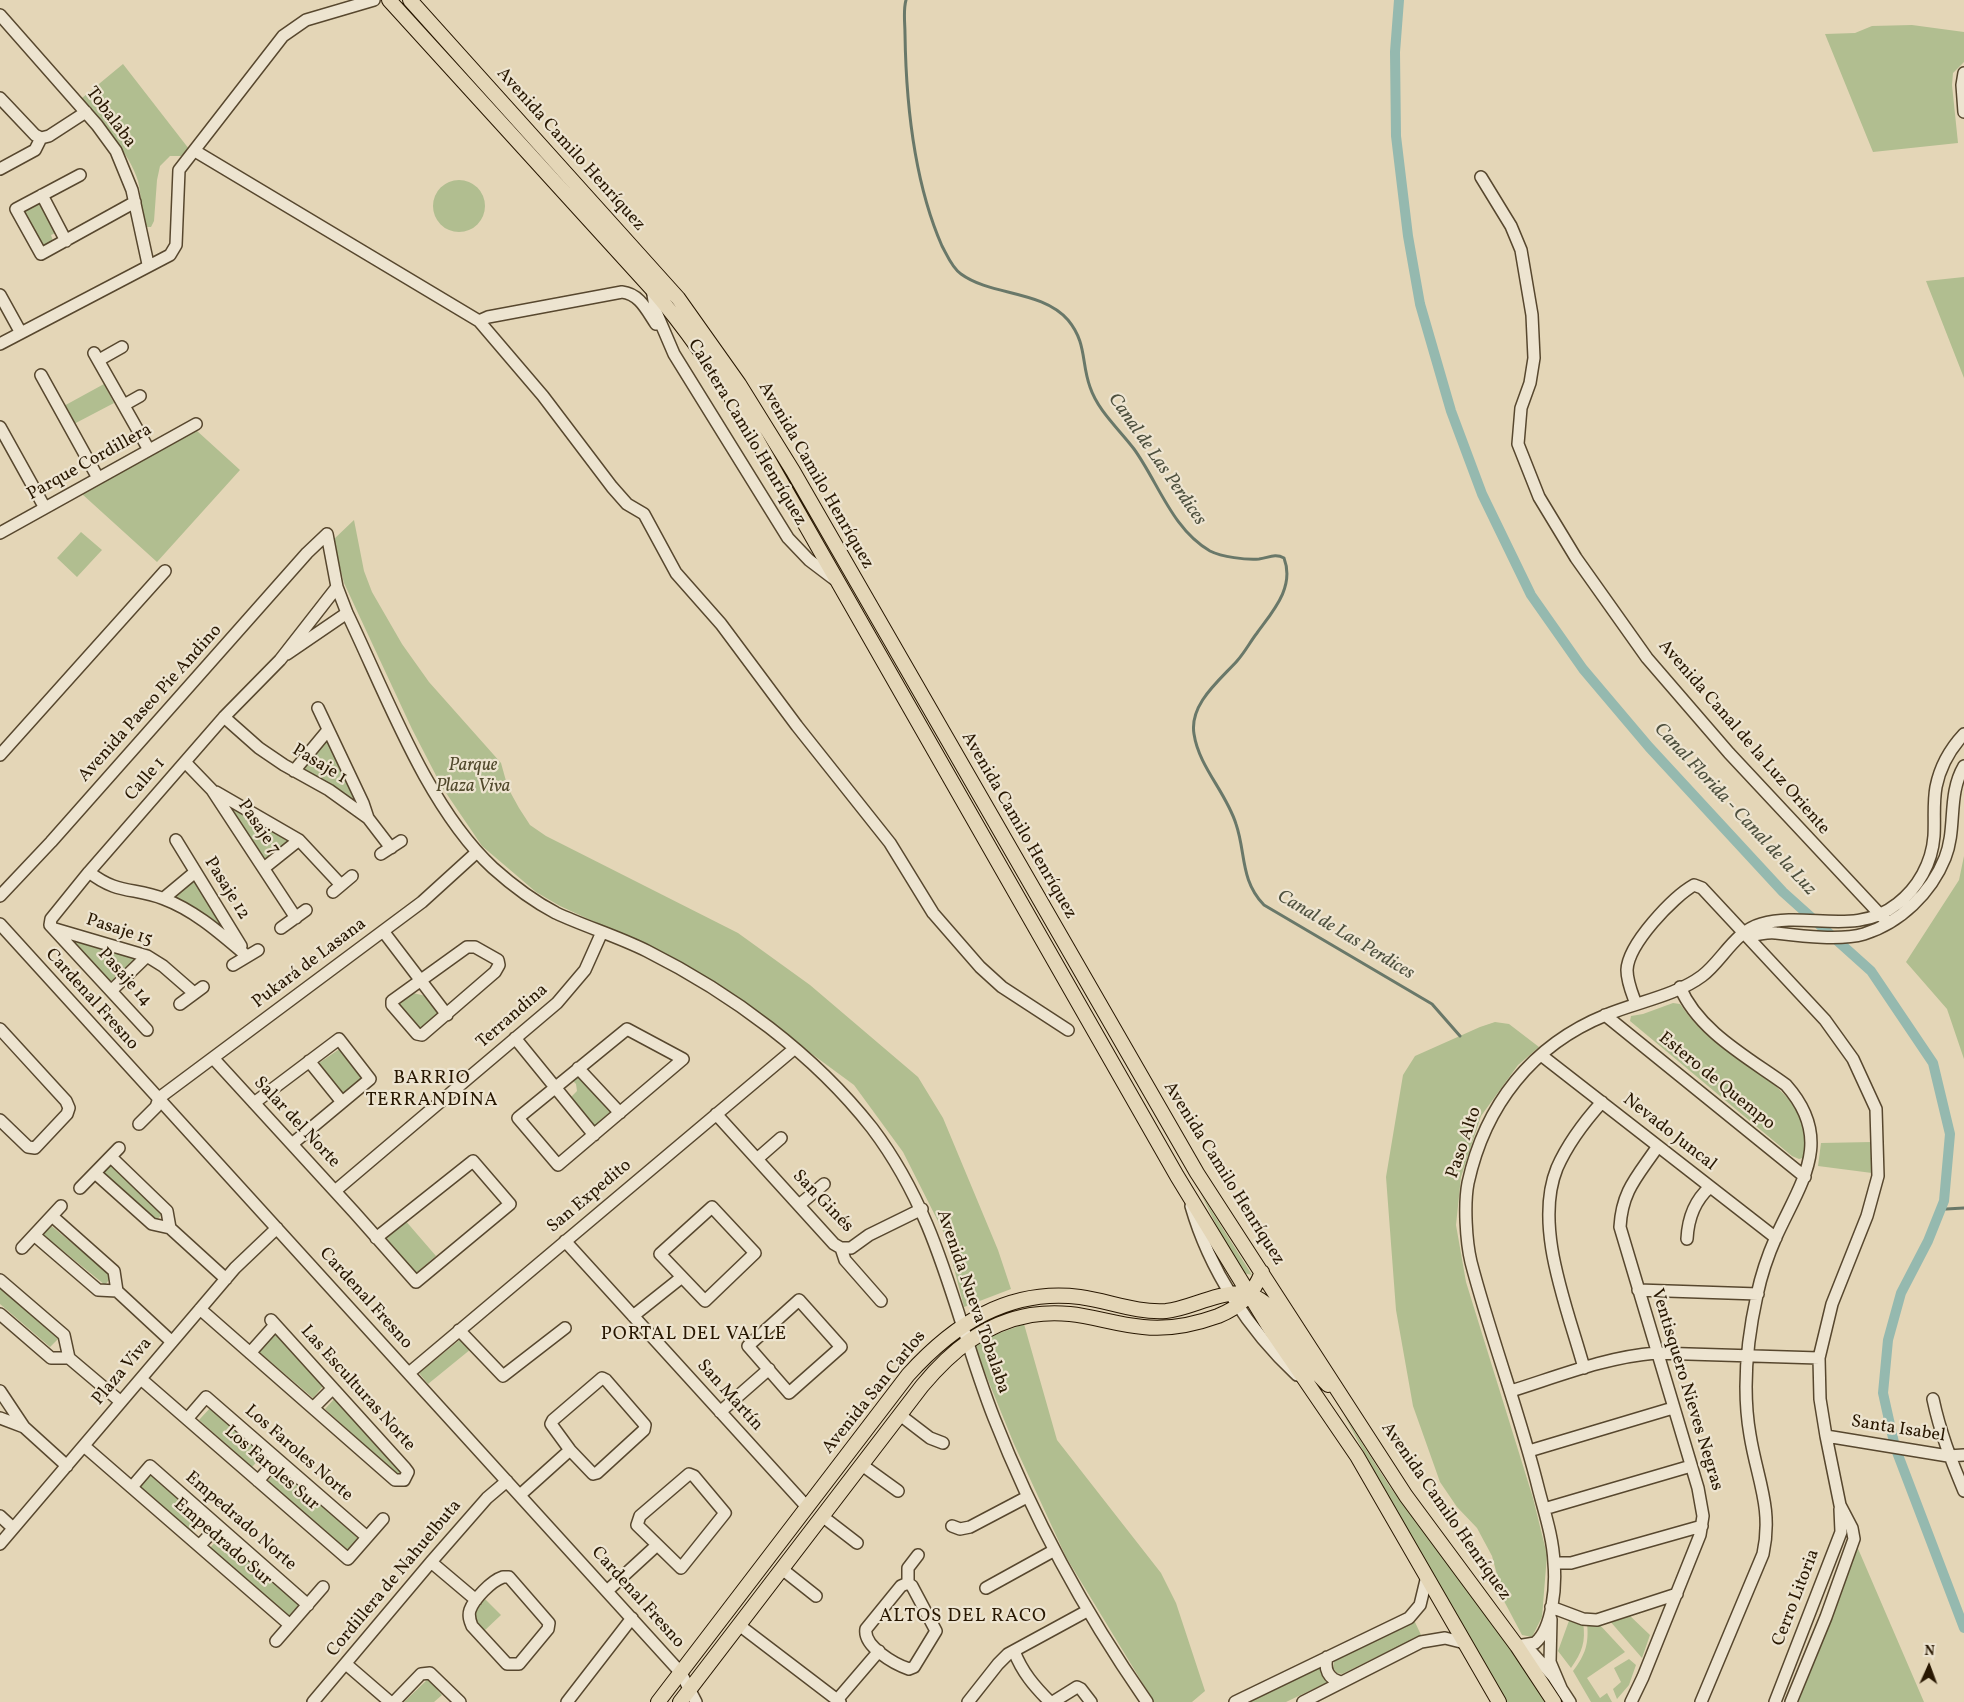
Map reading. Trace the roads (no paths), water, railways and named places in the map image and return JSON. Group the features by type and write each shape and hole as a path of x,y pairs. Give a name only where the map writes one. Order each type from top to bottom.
{"main road":[{"name":"Avenida Camilo Henríquez","path":"389,0 652,289 687,332 734,401 834,579 1187,1191 1250,1295 1346,1437 1498,1702"},
{"name":"Avenida Camilo Henríquez","path":"410,0 678,298 739,384 792,471 1197,1173 1428,1528 1522,1646 1554,1702"},
{"name":"Avenida San Carlos","path":"680,1702 693,1696 739,1625 937,1368 967,1342 1004,1323 1043,1314 1083,1314 1150,1328 1190,1325 1239,1305 1250,1295 1262,1272"},
{"name":"Avenida San Carlos","path":"658,1702 908,1375 943,1339 962,1326 1003,1306 1048,1296 1080,1297 1142,1311 1166,1311 1188,1307 1231,1293 1250,1295"},
{"path":"1250,1295 1267,1304 1302,1358 1343,1398"},
{"path":"1188,1307 1192,1317 1190,1325"}],"street":[{"path":"0,344 148,264 170,255 176,245 179,170 283,36 306,20 374,0"},
{"name":"Tobalaba","path":"0,15 86,112 116,151 128,177 148,264"},
{"path":"1964,73 1962,85 1964,112"},
{"path":"0,98 35,135 41,138 49,136 86,112"},
{"path":"0,169 35,150 41,138"},
{"path":"195,151 479,321 543,396 612,487 627,504 644,514 676,573 721,624 797,726 890,843 933,913 980,967 1002,987 1068,1030"},
{"path":"80,175 16,209 41,254 135,202"},
{"name":"Avenida Canal de la Luz Oriente","path":"1481,177 1511,226 1521,250 1532,315 1534,358 1530,383 1521,408 1518,444 1539,497 1576,558 1647,658 1728,753 1884,919"},
{"path":"42,195 66,241"},
{"name":"Caletera Camilo Henríquez","path":"652,289 656,312 674,354 788,538 809,560 834,579"},
{"path":"479,321 488,317 613,293 631,293 642,304 674,354"},
{"path":"0,294 21,333"},
{"path":"122,348 96,356 149,450"},
{"path":"41,375 98,478"},
{"path":"124,406 140,396"},
{"name":"Parque Cordillera","path":"0,533 196,424"},
{"path":"0,427 45,508"},
{"name":"Avenida Nueva Tobalaba","path":"327,534 337,587 347,613 427,778 454,823 477,852 506,879 539,903 556,913 645,950 688,974 737,1006 794,1049 844,1095 873,1130 899,1168 922,1209 941,1257 967,1342 994,1418 1053,1551 1087,1611 1147,1702"},
{"name":"Avenida Paseo Pie Andino","path":"0,896 51,842 307,553 327,534"},
{"path":"0,755 165,571"},
{"name":"Calle 1","path":"54,929 50,925 53,916 89,872 224,717 280,660 337,587"},
{"name":"Calle 1","path":"280,660 347,613"},
{"path":"318,708 363,803 368,818"},
{"name":"Pasaje 1","path":"224,717 259,748 294,771 329,790 368,818 391,848"},
{"path":"294,771 328,730"},
{"path":"1743,934 1753,927 1768,923 1849,923 1884,919 1906,897 1924,871 1934,838 1935,797 1938,780 1946,758 1964,734"},
{"name":"Pasaje 7","path":"186,762 212,790 296,918"},
{"path":"1743,934 1752,936 1771,933 1832,937 1863,934 1884,919 1915,903 1939,870 1949,845 1954,791 1964,766"},
{"path":"212,790 299,840 337,889 352,876"},
{"name":"Pasaje 12","path":"176,840 194,873 247,956"},
{"path":"264,868 299,840"},
{"path":"381,854 401,841"},
{"name":"Pukará de Lasana","path":"139,1124 156,1107 159,1098 422,902 477,852"},
{"path":"89,872 112,887 164,898 202,919 247,956"},
{"path":"164,898 194,873"},
{"path":"1636,1004 1629,983 1627,969 1631,954 1644,934 1685,890 1694,885 1702,888 1825,1020 1853,1059 1876,1109 1878,1176 1867,1216 1832,1304 1819,1358 1820,1399 1826,1436 1840,1505 1852,1528 1854,1539 1826,1617 1791,1702"},
{"path":"281,928 306,910"},
{"name":"Cardenal Fresno","path":"0,924 632,1618 681,1673 693,1696"},
{"name":"Pasaje 15","path":"54,929 147,956 164,966 198,990 180,1004"},
{"name":"Pasaje 14","path":"54,929 147,1030"},
{"path":"383,931 447,1015"},
{"name":"Terrandina","path":"334,1191 557,1003 576,982 591,959 602,932"},
{"name":"Paso Alto","path":"1561,1688 1550,1662 1554,1563 1544,1509 1530,1451 1470,1259 1467,1193 1478,1151 1495,1109 1519,1076 1541,1055 1560,1039 1605,1015 1680,987 1703,975 1743,934"},
{"path":"1764,956 1764,948 1768,941 1775,936 1785,935"},
{"path":"467,947 475,947 498,960 499,965 495,972 447,1015 422,1035 417,1034 391,1003 419,980 467,947"},
{"path":"233,965 258,950"},
{"path":"112,990 147,956"},
{"path":"1680,987 1686,1002 1702,1021 1786,1085 1794,1094 1808,1119 1811,1153 1805,1177 1776,1238 1758,1294 1748,1357 1749,1433 1766,1509 1768,1527 1763,1554 1702,1702"},
{"name":"Estero de Quempo","path":"1605,1015 1805,1177"},
{"path":"626,1028 683,1059 620,1113 558,1165 518,1118 626,1028"},
{"path":"0,1029 66,1101 70,1108 56,1127 38,1145 32,1148 0,1120"},
{"path":"515,1038 594,1135"},
{"path":"254,1103 339,1039 370,1079 292,1144"},
{"name":"San Expedito","path":"408,1373 794,1049"},
{"name":"Nevado Juncal","path":"1541,1055 1776,1238"},
{"name":"Salar del Norte","path":"213,1058 354,1212 376,1238 416,1282 510,1204 473,1161 376,1238"},
{"path":"309,1061 342,1102"},
{"path":"578,1068 620,1113"},
{"path":"1584,1368 1551,1248 1548,1221 1550,1196 1557,1169 1582,1125 1602,1102"},
{"name":"San Ginés","path":"716,1114 834,1244 841,1248 851,1248 869,1235 922,1209"},
{"path":"757,1159 781,1138"},
{"name":"Ventisquero Nieves Negras","path":"1631,1702 1677,1594 1702,1526 1702,1506 1620,1227 1621,1209 1626,1192 1658,1146"},
{"path":"80,1188 119,1148"},
{"path":"111,1157 167,1211 170,1228"},
{"path":"95,1173 152,1224 170,1228 226,1279"},
{"path":"799,1205 824,1184"},
{"path":"1687,1240 1688,1228 1695,1205 1710,1187"},
{"name":"Avenida Camilo Henríquez","path":"1187,1191 1204,1243 1231,1293 1277,1356 1310,1386"},
{"path":"22,1248 61,1206"},
{"path":"712,1207 755,1253 705,1301 682,1277 660,1254 712,1207"},
{"path":"52,1216 114,1271 117,1291 172,1342"},
{"name":"Plaza Viva","path":"0,1544 226,1279 277,1228"},
{"path":"34,1235 98,1290 117,1291"},
{"name":"San Martín","path":"565,1242 807,1507"},
{"path":"841,1248 845,1260 881,1301"},
{"path":"0,1274 64,1334 69,1358 121,1402"},
{"path":"633,1316 682,1277"},
{"path":"1638,1290 1758,1294"},
{"path":"799,1300 841,1347 789,1393 769,1369 748,1346 799,1300"},
{"path":"200,1310 314,1408 332,1389"},
{"path":"0,1314 52,1358 69,1358"},
{"name":"Las Esculturas Norte","path":"250,1353 273,1322 332,1389 406,1468 407,1476 401,1481 395,1480 314,1408"},
{"path":"459,1330 503,1376 565,1328"},
{"path":"1511,1392 1614,1359 1656,1354 1819,1358"},
{"path":"720,1412 769,1369"},
{"path":"602,1378 606,1380 646,1425 644,1430 597,1473 589,1472 570,1450 551,1424 552,1420 602,1378"},
{"name":"Los Faroles Sur","path":"141,1379 348,1559 367,1537"},
{"path":"0,1391 24,1427 67,1466"},
{"name":"Los Faroles Norte","path":"187,1419 206,1397 367,1537"},
{"path":"1933,1399 1939,1428 1948,1456 1964,1491"},
{"path":"1530,1451 1673,1408"},
{"path":"900,1415 930,1438 943,1443"},
{"path":"0,1418 24,1427"},
{"name":"Santa Isabel","path":"1826,1436 1948,1456 1964,1455"},
{"name":"Empedrado Sur","path":"84,1446 290,1625"},
{"path":"520,1495 570,1450"},
{"path":"258,1481 277,1459"},
{"path":"862,1465 898,1491"},
{"name":"Empedrado Norte","path":"132,1487 150,1466 308,1605"},
{"path":"1544,1509 1691,1466"},
{"path":"690,1474 694,1476 724,1509 724,1517 681,1568 656,1546 637,1526 637,1521 640,1516 686,1477 690,1474"},
{"name":"Cordillera de Nahuelbuta","path":"313,1702 431,1562 487,1498 506,1481"},
{"path":"952,1526 960,1529 970,1527 1028,1497"},
{"name":"Cerro Litoria","path":"1775,1702 1841,1532 1840,1505"},
{"path":"0,1516 13,1528"},
{"path":"822,1516 857,1543"},
{"path":"367,1537 383,1519"},
{"path":"199,1546 218,1526"},
{"path":"1554,1563 1571,1564 1702,1526"},
{"path":"607,1592 656,1546"},
{"path":"986,1588 1053,1551"},
{"path":"908,1583 901,1586 866,1629 866,1639 879,1651 909,1669 914,1667 936,1631 912,1586 908,1583 908,1568 918,1555"},
{"path":"431,1562 476,1600"},
{"path":"782,1569 816,1596"},
{"path":"1235,1702 1414,1614 1422,1600 1427,1576"},
{"path":"509,1577 549,1623 548,1629 520,1664 507,1664 472,1626 469,1611 476,1600 497,1579 509,1577"},
{"path":"276,1640 324,1587"},
{"path":"1551,1607 1583,1619 1597,1620 1677,1594"},
{"name":"Paso Alto","path":"1522,1646 1540,1639 1551,1607"},
{"path":"968,1702 998,1664 1014,1651 1087,1611"},
{"path":"567,1702 632,1618"},
{"path":"739,1625 838,1701 879,1651"},
{"path":"1303,1702 1429,1639 1445,1638 1465,1643"},
{"path":"1522,1646 1561,1688 1570,1702"},
{"path":"1014,1651 1020,1666 1029,1680 1051,1702 1077,1688 1082,1689 1091,1702"},
{"path":"1327,1657 1325,1664 1328,1674 1341,1682"},
{"path":"346,1664 390,1702"},
{"path":"394,1702 421,1674 430,1673 460,1702"}],"waterway":[{"name":"Canal de Las Perdices","path":"906,0 904,12 907,87 913,142 932,221 952,265 961,274 973,281 1045,303 1057,310 1068,320 1074,328 1081,345 1087,378 1098,404 1143,462 1176,518 1197,542 1210,551 1227,556 1254,559 1275,556 1284,558 1287,579 1281,598 1240,658 1207,693 1196,713 1194,723 1194,734 1201,757 1232,812 1239,835 1247,876 1256,896 1264,905 1432,1004 1460,1036"},
{"name":"Canal Florida - Canal de la Luz","path":"1399,0 1395,52 1396,136 1408,236 1420,304 1451,411 1482,494 1531,595 1583,669 1649,747 1783,892 1871,971 1933,1063 1950,1134 1944,1201 1928,1241 1901,1293 1888,1340 1883,1393 1895,1447 1964,1628"},
{"path":"1941,1207 1946,1209 1964,1208"}],"district":[{"name":"BARRIO TERRANDINA","path":"432,1091"},
{"name":"PORTAL DEL VALLE","path":"694,1336"},
{"name":"ALTOS DEL RACO","path":"963,1618"}],"park label":[{"name":"Parque Plaza Viva","path":"473,778"}]}
